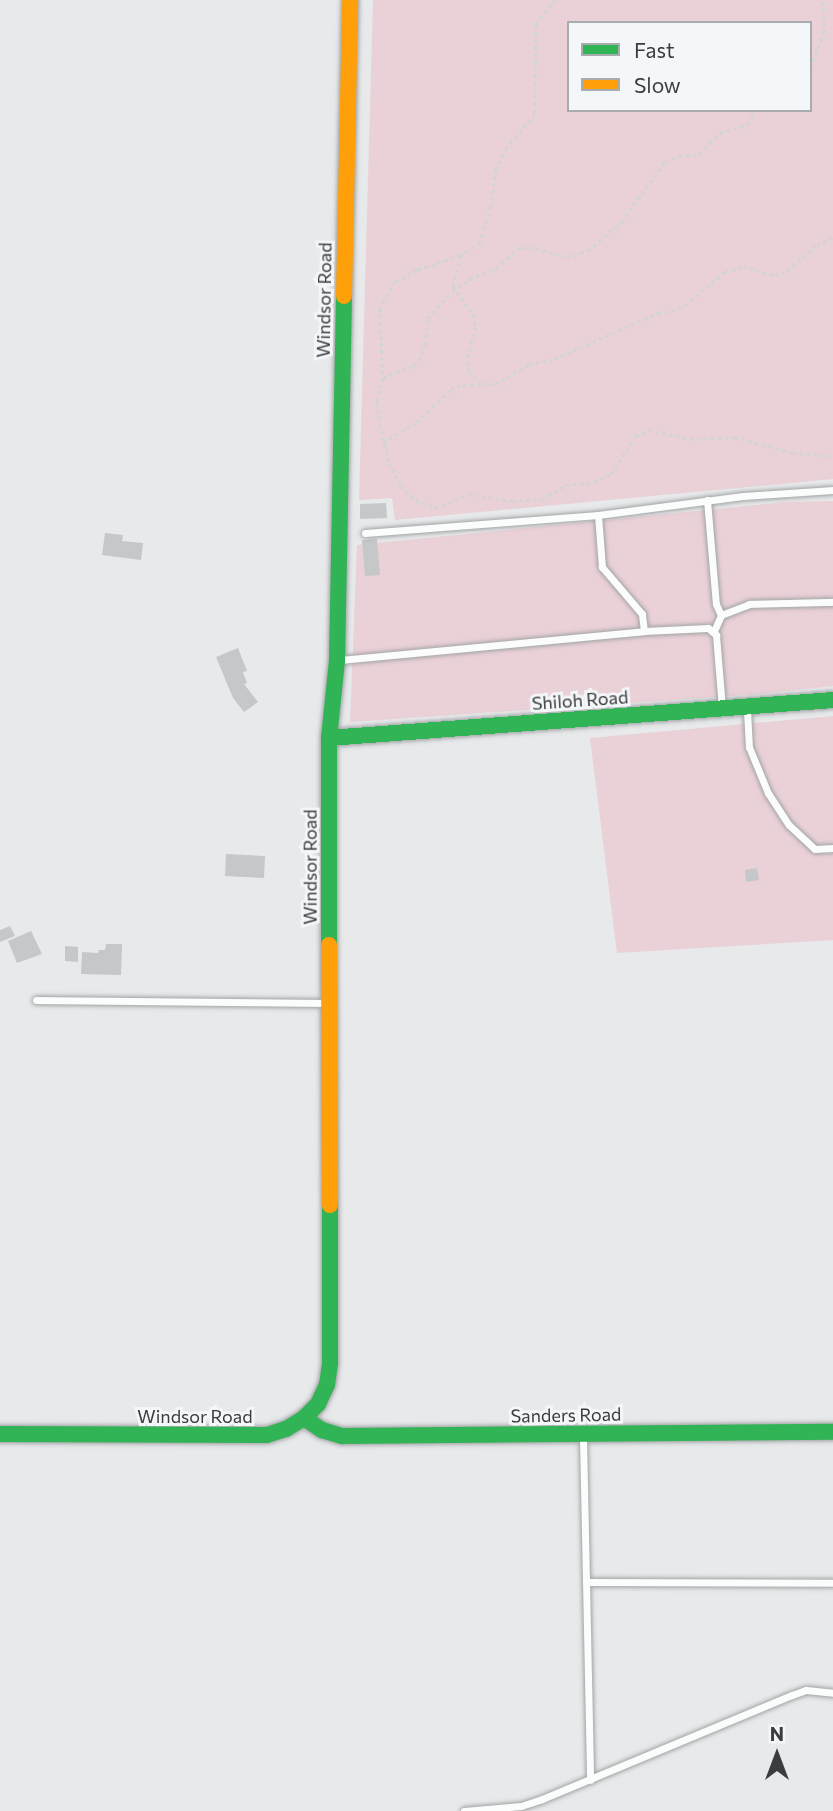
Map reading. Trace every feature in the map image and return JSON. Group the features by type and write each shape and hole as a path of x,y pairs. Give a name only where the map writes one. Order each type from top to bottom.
{"main road":[{"name":"Windsor Road","path":"0,1434 267,1435 286,1429 304,1418 322,1395 330,1363 329,738 337,661 350,0"},
{"name":"Shiloh Road","path":"329,738 833,700"},
{"name":"Sanders Road","path":"304,1418 322,1430 342,1436 833,1432"}],"lane":[{"path":"365,533 598,515 707,500 833,490"},
{"path":"707,500 716,604 720,615 714,631 722,708"},
{"path":"598,515 602,567 642,614 644,631"},
{"path":"720,615 749,604 833,602"},
{"path":"337,661 644,631 684,628 714,631"},
{"path":"747,706 749,747 768,793 789,825 815,849 833,848"},
{"path":"36,1000 330,1003"},
{"path":"583,1434 590,1780"},
{"path":"587,1582 833,1583"},
{"path":"464,1811 521,1806 792,1695 806,1690 833,1693"}],"path":[{"path":"556,0 536,25 535,114 508,148 496,169 491,207 480,243 461,256 417,270 389,289 380,307 383,378 377,402 383,442 389,463 401,486 416,500 434,507 468,494 512,501 542,499 566,485 594,482 611,474 636,436 649,430 697,439 735,437 793,453 833,456"},
{"path":"812,62 824,33 823,0"},
{"path":"383,378 413,366 419,360 425,345 428,318 442,299 476,276 496,269 519,248 529,247 567,257 588,251 621,222 665,162 679,156 699,154 720,133 748,124 754,112"},
{"path":"383,442 417,422 451,389 463,384 495,384 529,364 554,359 602,335 639,324 658,313 679,310 725,272 743,267 775,275 787,271 817,245 833,238"},
{"path":"461,256 453,284 476,321 467,361 469,371 481,384"}],"shaded area":[{"path":"373,0 833,0 833,479 395,520 392,498 359,500"},
{"path":"833,501 833,686 760,694 350,722 357,545 786,502"},
{"path":"833,716 833,940 617,953 590,738"}],"building":[{"path":"386,503 387,518 360,519 360,504"},
{"path":"105,533 123,535 122,541 143,543 141,560 102,555"},
{"path":"377,539 380,575 365,576 362,540"},
{"path":"238,648 247,671 243,672 247,683 244,684 258,702 244,712 233,698 216,657"},
{"path":"226,854 265,856 264,878 225,876"},
{"path":"757,868 759,880 746,882 745,870"},
{"path":"10,926 15,936 0,942 0,930"},
{"path":"31,931 42,954 17,963 8,941"},
{"path":"106,944 122,944 121,975 81,974 82,952 98,953 99,950 105,950"},
{"path":"65,946 78,947 78,962 65,961"}],"traffic: fast":[{"path":"329,945 329,738 337,661 344,296"},
{"path":"329,738 833,700"},
{"path":"0,1434 267,1435 286,1429 304,1418 318,1404 327,1385 330,1363 330,1205"},
{"path":"304,1418 322,1430 342,1436 833,1432"}],"traffic: slow":[{"path":"344,296 350,0"},
{"path":"329,945 330,1205"}]}
